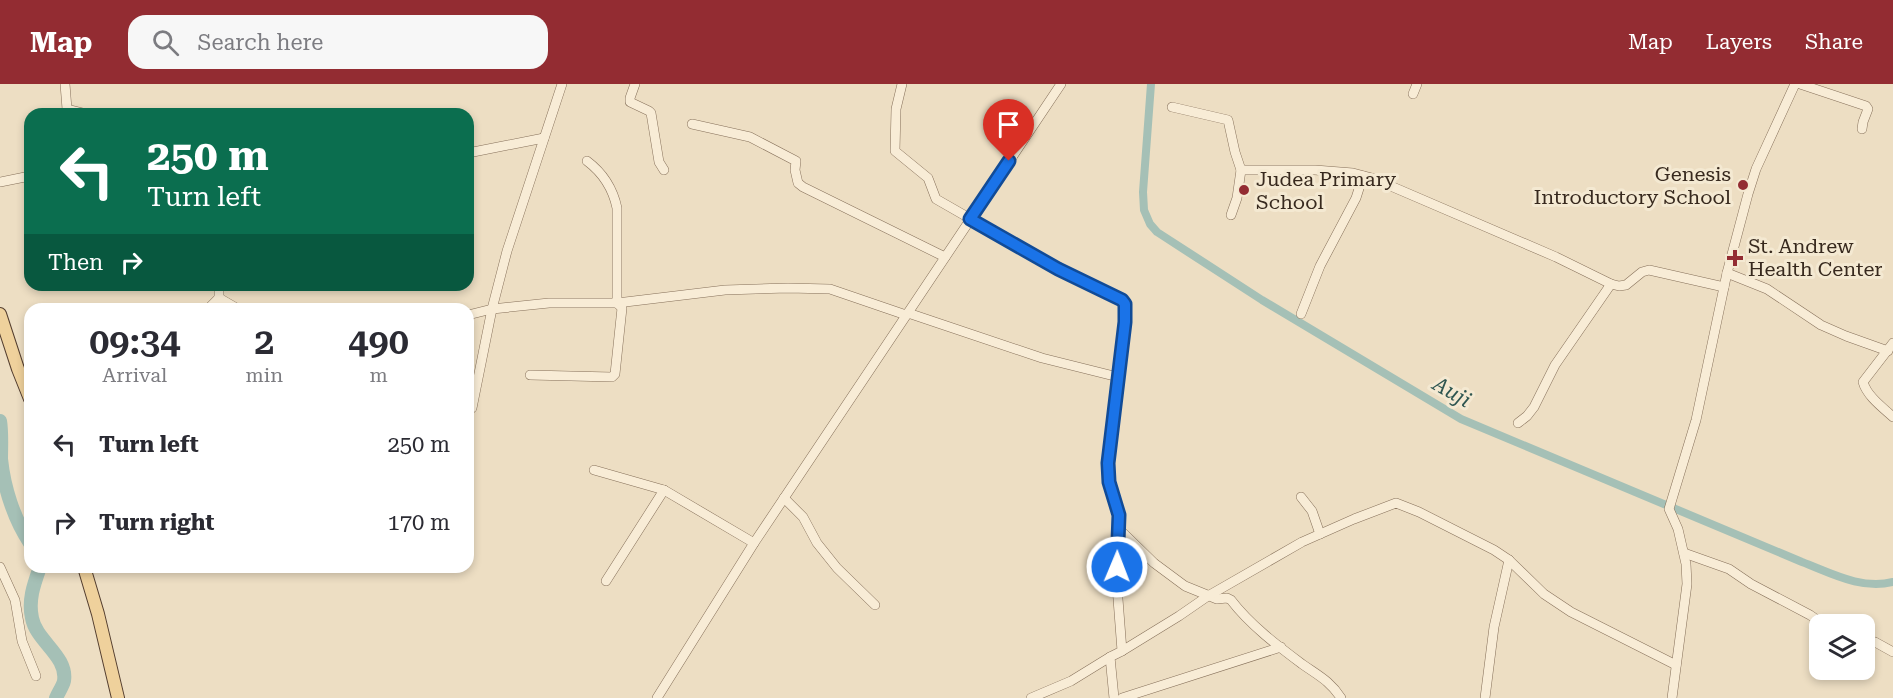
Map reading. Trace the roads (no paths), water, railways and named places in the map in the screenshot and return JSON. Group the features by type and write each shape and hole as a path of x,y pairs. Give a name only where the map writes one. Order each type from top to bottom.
{"main road":[{"path":"0,314 24,384"},
{"path":"86,573 118,698"}],"street":[{"path":"65,84 66,108"},
{"path":"474,398 492,309 507,251 562,84"},
{"path":"635,84 630,102 650,111 659,162 664,170"},
{"path":"902,84 896,109 895,151 928,178 936,199 1058,269 1122,300 1125,304 1108,463 1109,482 1119,515 1117,586 1122,651"},
{"path":"657,698 754,543 1061,84"},
{"path":"1413,94 1417,84"},
{"path":"1672,698 1687,584 1684,553 1678,529 1669,509 1696,420 1724,286 1748,194 1756,169 1795,84"},
{"path":"1800,84 1866,106 1868,109 1862,129"},
{"path":"1172,108 1228,120 1241,170 1237,198 1231,215"},
{"path":"692,123 750,137 796,161 795,170 798,183 803,187 945,257"},
{"path":"474,152 544,138"},
{"path":"530,375 612,377 615,374 622,317 622,308 617,303 617,208 613,194 601,173 587,161"},
{"path":"1241,170 1315,170 1363,176 1390,185 1619,286 1626,285 1649,270 1724,286"},
{"path":"1301,314 1320,266 1356,198 1363,176"},
{"path":"0,182 24,177"},
{"path":"1727,273 1767,288 1821,325 1846,336 1890,347 1863,382 1878,404 1893,417"},
{"path":"1518,423 1534,407 1555,365 1611,284"},
{"path":"474,314 492,309 549,303 617,303 724,290 830,289 1042,358 1118,377"},
{"path":"214,303 219,298 219,291"},
{"path":"219,298 228,303"},
{"path":"594,470 664,490 754,543"},
{"path":"606,581 664,490"},
{"path":"1301,497 1312,511 1320,534"},
{"path":"784,498 803,517 817,543 837,568 875,605"},
{"path":"1031,698 1071,681 1208,596 1302,542 1379,508 1396,503 1477,541 1509,560 1544,594 1571,612 1676,665"},
{"path":"1118,528 1154,563 1185,586 1217,599 1231,600 1281,647 1302,664 1324,677 1341,698"},
{"path":"1684,553 1729,569 1751,584 1809,614"},
{"path":"1485,698 1494,627 1509,560"},
{"path":"0,567 15,600 22,641 36,676"},
{"path":"1875,642 1893,652"},
{"path":"1122,698 1281,647"},
{"path":"1110,657 1114,698"}],"waterway":[{"name":"Auji","path":"1151,84 1143,192 1144,210 1150,224 1157,232 1262,300 1461,419 1835,575 1869,584 1893,582"},
{"path":"0,421 1,459 5,481 24,534"},
{"path":"38,573 32,592 32,618 39,634 57,656 64,672 64,681 56,698"}],"place":[{"name":"Genesis Introductory School","path":"1743,185"},
{"name":"Judea Primary School","path":"1244,190"},
{"name":"St. Andrew Health Center","path":"1735,258"}]}
